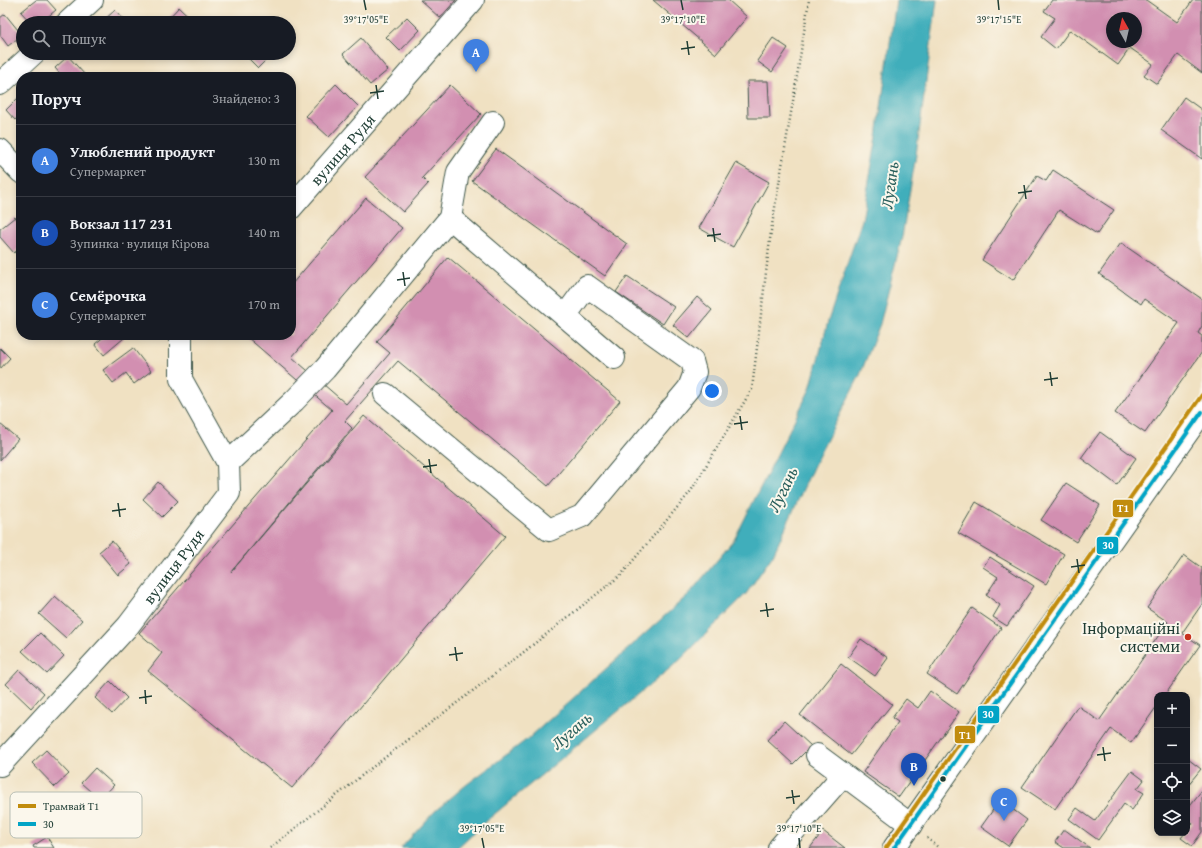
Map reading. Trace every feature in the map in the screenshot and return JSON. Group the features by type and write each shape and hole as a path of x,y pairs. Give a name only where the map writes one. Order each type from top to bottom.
{"street":[{"path":"75,16 92,0"},
{"name":"вулиця Рудя","path":"296,202 473,0"},
{"path":"0,84 26,60"},
{"path":"228,463 325,369 450,218 458,172 493,122"},
{"path":"0,150 16,167"},
{"path":"450,218 614,358"},
{"path":"385,394 548,530 582,516 689,388 695,372 692,361 588,286 565,316"},
{"name":"вулиця Рудя","path":"0,765 128,626 229,493 228,463 181,379 180,340"},
{"path":"894,848 1202,412"},
{"path":"817,755 911,825"},
{"path":"779,848 843,774"}],"water":[{"name":"Лугань","path":"896,0 937,0 916,155 902,237 880,324 860,375 816,461 773,555 746,594 680,660 485,822 457,848 401,848 435,811 466,785 530,737 689,594 734,540 810,389 829,318 862,220 877,136"}],"building":[{"path":"36,0 47,0 56,10 49,16 25,16 21,12"},
{"path":"420,0 456,0 440,18"},
{"path":"653,0 728,0 747,17 716,54"},
{"path":"1052,0 1146,0 1177,22 1193,0 1202,0 1202,73 1178,55 1157,84 1144,75 1153,64 1130,48 1118,65 1070,30 1056,49 1041,37 1055,18 1044,11"},
{"path":"179,7 189,16 171,16"},
{"path":"115,10 121,16 109,16"},
{"path":"5,14 16,28 16,40 8,46 0,35 0,18"},
{"path":"407,17 420,30 400,51 386,37"},
{"path":"361,38 388,70 370,85 343,54"},
{"path":"773,38 788,48 772,72 757,61"},
{"path":"64,60 72,60 82,72 59,72 55,68"},
{"path":"250,60 266,60 258,68"},
{"path":"747,81 768,81 770,118 748,118"},
{"path":"336,84 358,106 329,137 306,116"},
{"path":"450,85 481,114 422,178 428,184 403,212 365,177"},
{"path":"1184,97 1202,110 1202,159 1161,130"},
{"path":"16,100 15,120 6,110"},
{"path":"496,149 627,244 605,276 472,181"},
{"path":"736,163 769,182 733,247 699,228"},
{"path":"1053,170 1114,210 1097,234 1059,210 1013,280 982,260 1037,176 1046,181"},
{"path":"366,198 402,228 292,357 346,404 390,353 377,342 448,257 620,401 548,486 398,361 345,421 352,428 231,572 364,416 505,536 292,788 148,671 162,653 139,633 332,410 250,340 296,340 296,279"},
{"path":"15,217 16,218 16,251 14,253 0,237 0,229"},
{"path":"1121,243 1202,299 1202,326 1198,333 1202,336 1202,352 1145,433 1115,413 1179,323 1144,299 1141,304 1099,274"},
{"path":"627,276 674,307 663,324 616,292"},
{"path":"697,297 712,310 689,338 673,325"},
{"path":"100,340 122,340 104,355 95,344"},
{"path":"0,348 10,358 0,369"},
{"path":"133,348 151,371 134,384 126,373 113,383 103,370"},
{"path":"0,424 18,439 0,460"},
{"path":"1100,432 1136,458 1117,485 1081,458"},
{"path":"158,482 178,501 162,517 143,499"},
{"path":"1066,483 1100,505 1076,542 1041,520"},
{"path":"976,502 1064,554 1046,584 958,533"},
{"path":"112,541 131,564 118,575 99,552"},
{"path":"1184,555 1202,568 1202,604 1182,633 1200,645 1167,692 1154,692 1154,710 1131,743 1111,729 1055,809 1022,787 1078,706 1099,721 1168,622 1147,608"},
{"path":"990,557 1034,586 1007,626 993,617 1000,605 986,595 998,577 983,567"},
{"path":"55,596 82,620 66,638 39,614"},
{"path":"972,608 1001,628 957,694 927,674"},
{"path":"40,633 64,656 47,674 22,651"},
{"path":"861,639 888,658 875,676 848,657"},
{"path":"841,664 892,704 851,755 800,715"},
{"path":"19,670 44,693 31,708 6,684"},
{"path":"110,681 127,698 112,714 95,698"},
{"path":"930,691 959,712 899,797 863,772 898,722 892,718 906,699 918,708"},
{"path":"784,721 811,746 793,764 767,740"},
{"path":"46,750 69,774 55,787 32,763"},
{"path":"1190,761 1201,769 1190,782"},
{"path":"95,768 114,785 107,792 91,792 81,783"},
{"path":"1132,771 1144,780 1137,789 1144,793 1132,810 1124,804 1098,840 1069,819 1077,808 1095,821"},
{"path":"1202,790 1202,832 1192,846 1181,838 1183,836 1190,836 1190,826 1193,823 1190,821 1190,805"},
{"path":"1000,800 1027,820 1008,846 981,827"},
{"path":"1064,829 1090,848 1064,848 1055,842"},
{"path":"823,831 845,848 810,848"},
{"path":"48,838 54,848 34,848 33,846"}],"tram line":[{"name":"T1","path":"886,848 1202,395"}],"transit line":[{"name":"30","path":"894,848 1202,412"}],"place":[{"name":"Улюблений продукт","path":"476,72"},
{"name":"Інформаційні системи","path":"1188,637"},
{"name":"Вокзал 117 231","path":"914,786"},
{"name":"Семёрочка","path":"1004,821"}]}
